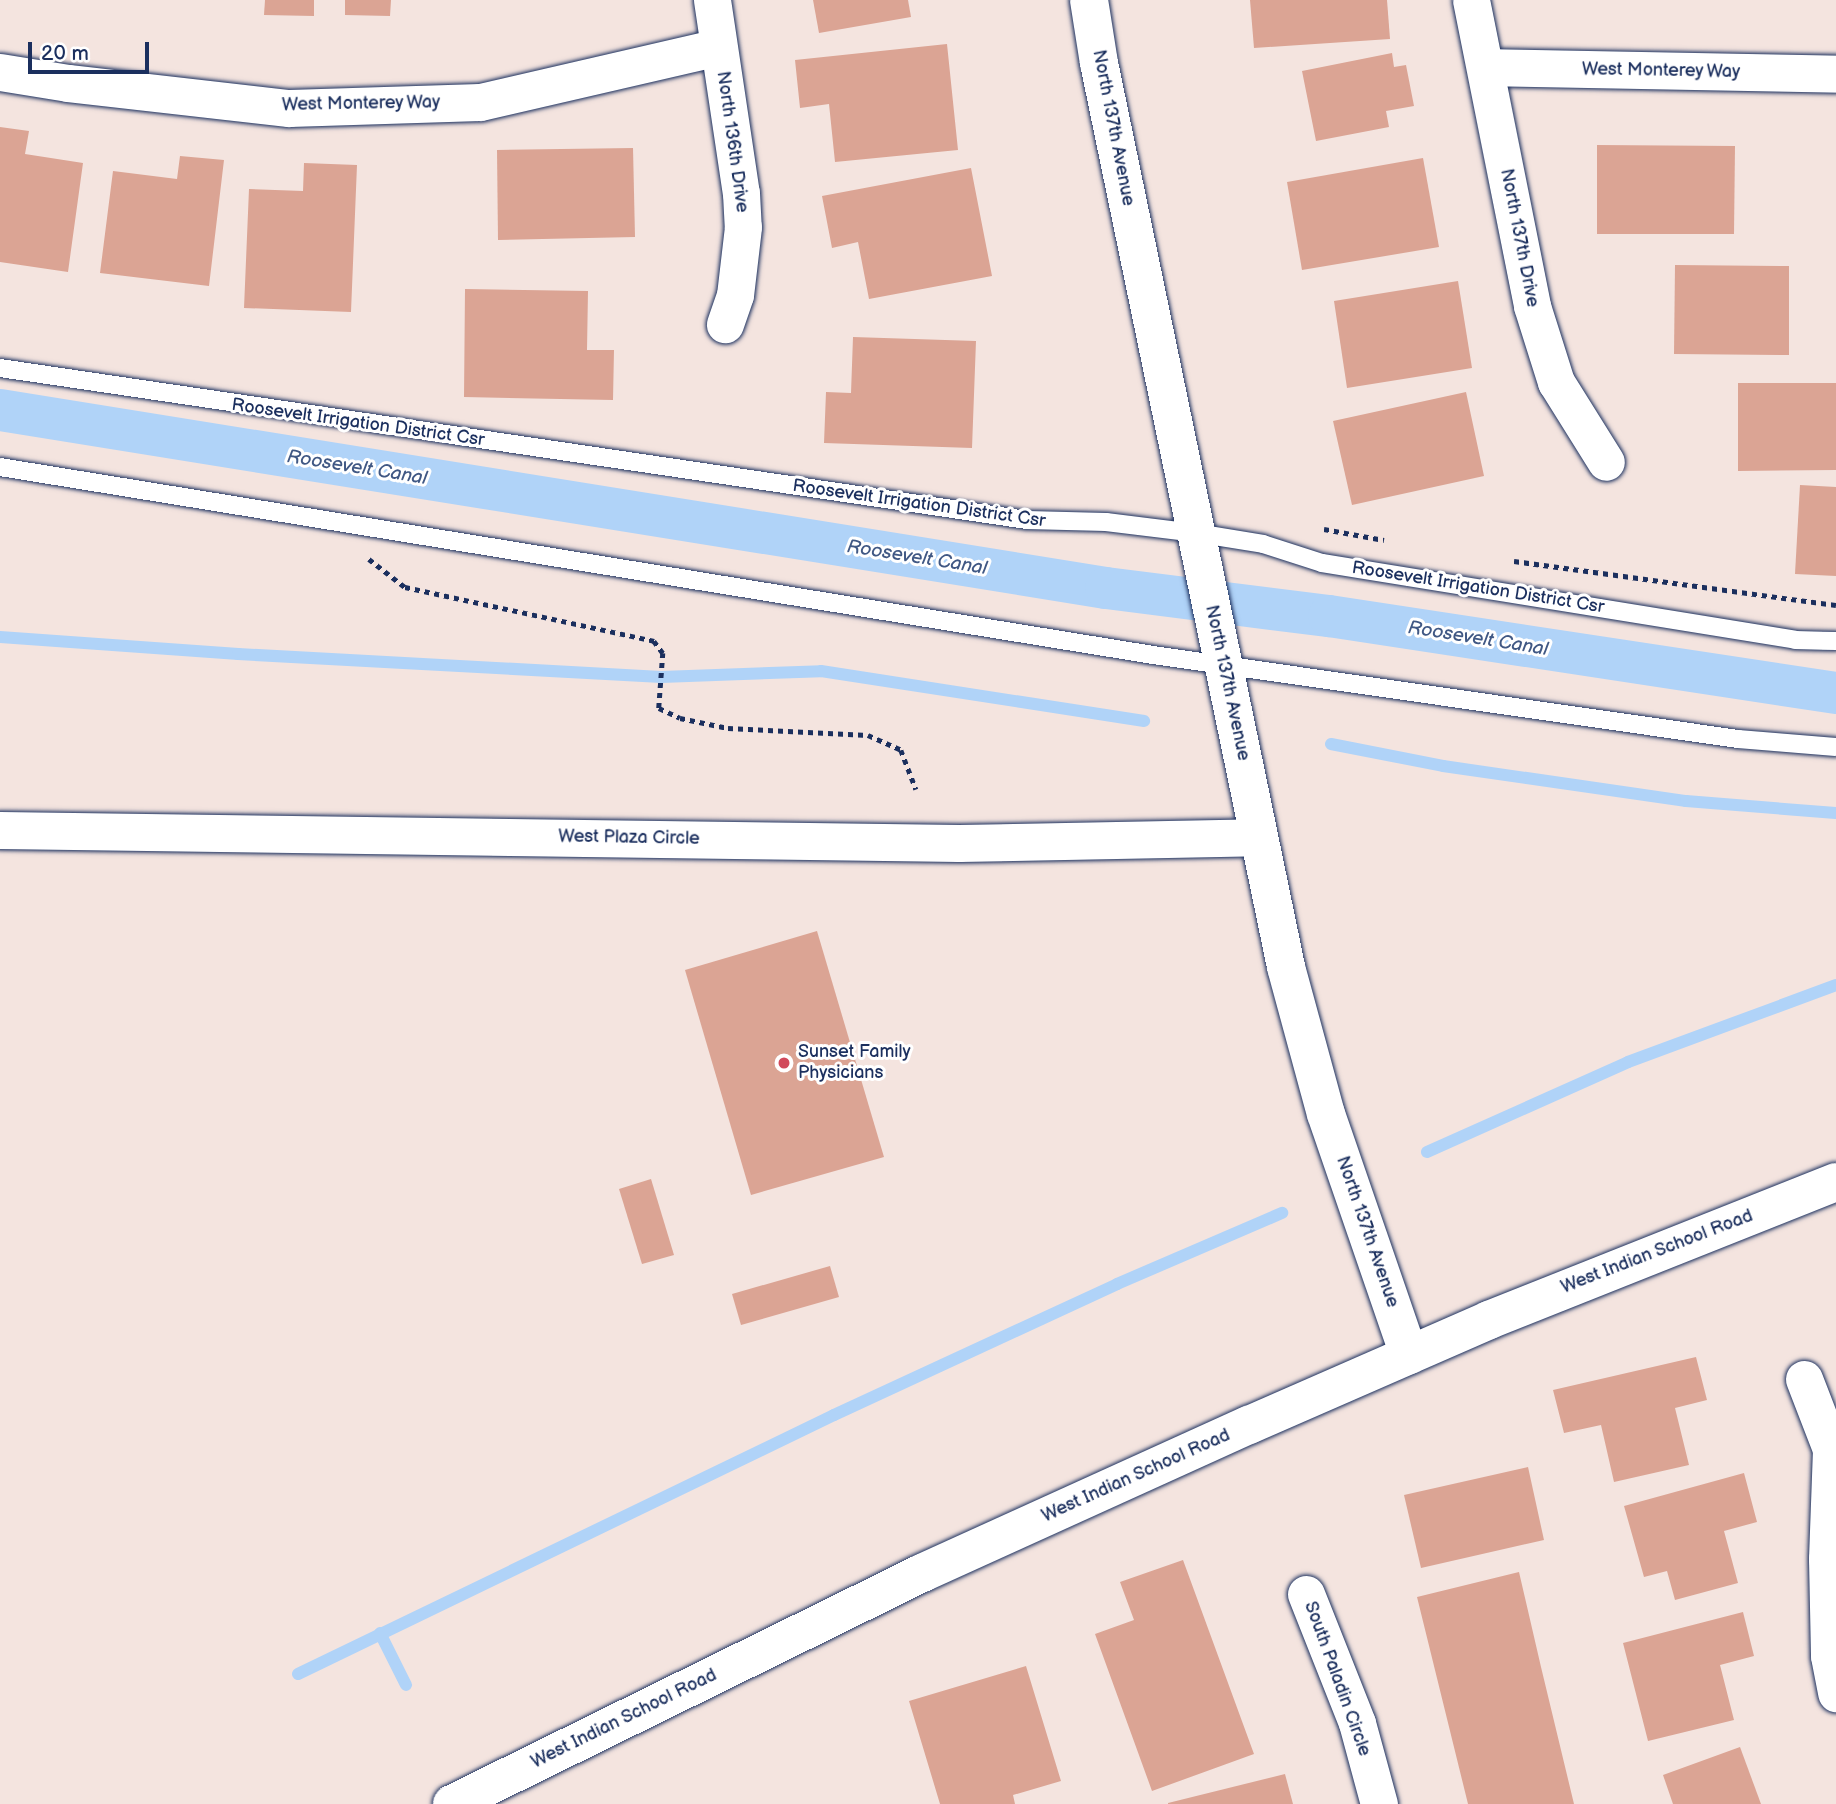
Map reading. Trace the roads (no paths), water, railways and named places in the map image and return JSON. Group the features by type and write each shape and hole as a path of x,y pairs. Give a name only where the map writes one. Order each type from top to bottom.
{"main road":[{"name":"North 137th Avenue","path":"1089,0 1099,63 1286,967 1326,1114 1409,1354"},
{"name":"West Indian School Road","path":"452,1804 922,1573 1409,1354 1626,1263 1836,1182"}],"street":[{"name":"North 136th Drive","path":"712,0 741,193 743,227 735,295 725,324"},
{"name":"North 137th Drive","path":"1471,0 1532,306 1556,382 1605,462"},
{"name":"West Monterey Way","path":"0,72 68,83 289,108 480,102 718,47"},
{"name":"West Monterey Way","path":"1486,67 1836,74"},
{"name":"West Plaza Circle","path":"0,830 959,843 1258,837"},
{"path":"1804,1379 1831,1449 1827,1559 1829,1656 1836,1693"},
{"name":"South Paladin Circle","path":"1306,1594 1357,1723 1380,1804"}],"lane":[{"name":"Roosevelt Irrigation District Csr","path":"0,368 1027,520 1105,522 1198,542 1263,544 1306,559 1336,565 1795,640 1836,640"},
{"path":"0,467 1221,651 1738,739 1836,747"}],"waterway":[{"name":"Roosevelt Canal","path":"0,410 1106,588 1329,616 1836,693"},
{"path":"0,637 238,654 661,677 821,671 1144,721"},
{"path":"1331,744 1443,766 1686,801 1836,813"},
{"path":"1427,1152 1628,1062 1836,985"},
{"path":"298,1674 834,1415 1117,1284 1282,1213"},
{"path":"380,1633 406,1685"}],"place":[{"name":"Sunset Family Physicians","path":"784,1063"}]}
